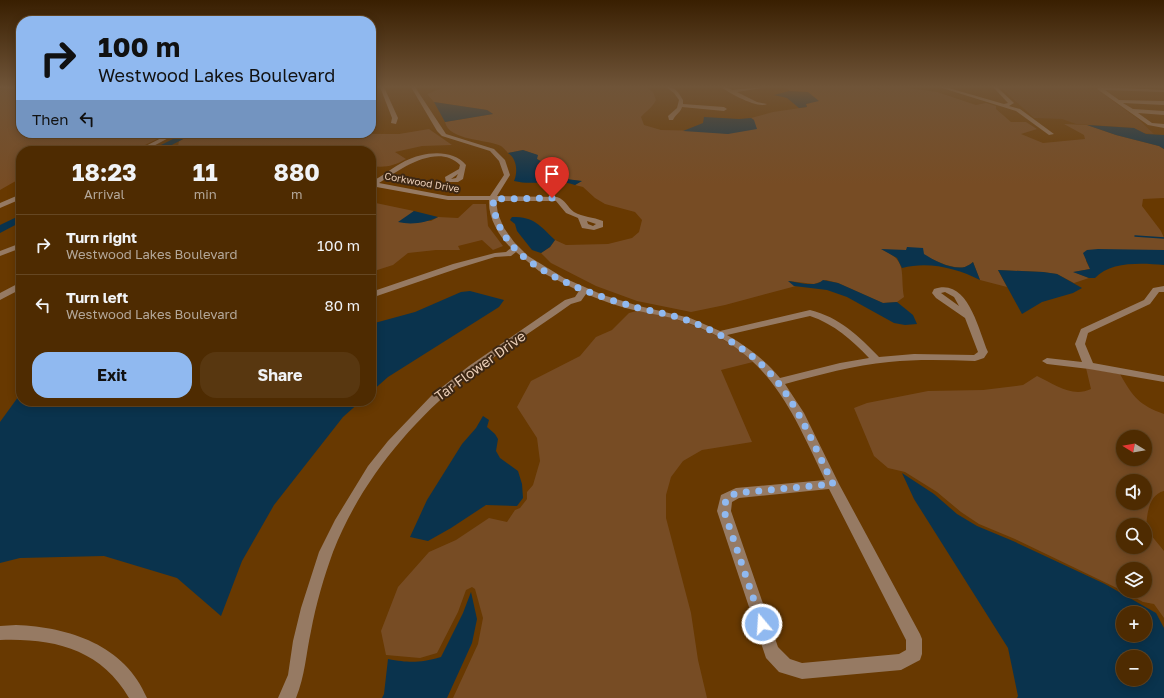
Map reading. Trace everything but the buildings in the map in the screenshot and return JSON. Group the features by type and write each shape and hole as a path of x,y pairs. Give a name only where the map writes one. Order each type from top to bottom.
{"street":[{"path":"433,120 444,135 492,150 502,160 506,175 493,199 498,225 505,237 515,249 534,264 584,290 622,303 693,322 719,334 750,354 779,382 792,403 914,639 914,654 901,662 802,671 785,666 772,652 724,511 726,499 736,493 833,484"},
{"path":"1031,120 1051,134"},
{"path":"1144,120 1151,124 1164,126"},
{"path":"149,146 166,138"},
{"path":"376,182 412,161 434,156 451,157 459,160 463,165 462,170"},
{"name":"Corkwood Drive","path":"376,185 448,198 557,199 561,201 569,212 582,218"},
{"path":"0,206 16,198"},
{"path":"0,254 16,247"},
{"path":"376,293 456,266 495,255 508,254 515,249"},
{"path":"0,297 16,288"},
{"path":"1089,366 1080,344 1084,331 1147,302 1156,290 1164,289"},
{"name":"Tar Flower Drive","path":"287,698 296,676 302,636 316,580 328,549 343,519 367,478 396,440 433,400 459,378 568,302 578,299 584,290"},
{"path":"719,334 810,313 822,316 853,336 877,360"},
{"path":"779,382 842,366 877,360 909,357 975,358 980,356 983,352 967,316"},
{"path":"1047,361 1089,366 1164,379"},
{"path":"0,633 40,633 65,639 86,647 107,660 121,672 138,698"}],"shaded area":[{"path":"0,120 16,120 16,138 159,138 143,146 16,146 16,181 0,190"},
{"path":"460,120 642,120 644,125 661,130 707,131 728,134 753,120 1008,120 1011,122 1026,122 1037,129 1021,134 1043,143 1085,139 1084,135 1064,124 1087,125 1116,135 1159,146 1164,149 1164,198 1143,199 1142,206 1161,231 1164,238 1164,250 1087,250 1086,261 1090,269 1074,272 1089,278 1074,283 1057,274 998,270 1007,287 980,280 973,262 965,267 959,268 936,261 907,247 907,250 883,250 891,254 900,263 904,297 897,302 883,303 838,283 826,280 814,284 789,281 796,286 725,305 691,312 637,301 596,286 551,263 541,253 550,247 555,240 566,245 608,244 632,238 639,232 642,220 635,212 605,204 595,198 583,187 575,185 581,181 550,177 541,173 544,163 537,159 537,155 523,150 508,153 501,146 453,133 445,122"},
{"path":"1064,120 1139,120 1154,134 1141,133 1134,128 1076,124"},
{"path":"429,129 452,145 422,146 395,152 406,159 385,167 376,166 376,146 178,146 179,141 185,138 376,138 376,134 399,134"},
{"path":"376,203 414,211 404,219 431,221 438,217 458,218 473,204 486,204 488,226 503,246 493,250 482,240 458,246 460,250 436,250 408,253 393,265 376,270"},
{"path":"640,310 686,322 700,328 728,342 753,362 721,370 752,442 702,450 683,461 671,477 666,495 666,518 691,613 698,660 707,698 453,698 478,644 483,618 475,589 472,587 466,590 458,612 437,653 420,658 386,655 381,631 398,587 429,552 456,540 489,518 507,522 515,510 520,508 527,499 527,492 533,485 540,461 537,438 517,407 531,381 580,356 596,337 612,330 629,313"},
{"path":"1086,368 1120,374 1129,389 1138,399 1148,407 1164,414 1164,491 1159,493 1152,501 1152,474 1116,474 1116,510 1148,510 1147,518 1116,518 1116,554 1152,554 1152,536 1164,551 1164,618 1154,604 1143,602 1136,598 1152,598 1152,562 1116,562 1116,588 1015,539 979,524 961,512 937,492 905,472 888,468 874,456 854,408 867,403 928,391 983,390 1023,385 1037,376 1063,389 1077,392 1091,389"}],"water":[{"path":"444,120 460,120 445,122"},
{"path":"704,120 753,120 757,129 728,134 683,131 703,123"},
{"path":"1087,125 1134,128 1146,134 1164,135 1164,149 1159,146 1116,135"},
{"path":"175,138 185,138 170,146 159,146"},
{"path":"523,150 538,155 537,159 544,163 542,173 550,177 582,181 575,185 560,182 529,183 514,181 516,166 515,162 508,153"},
{"path":"414,211 438,217 429,221 418,223 398,222"},
{"path":"16,217 16,225 0,233 0,225"},
{"path":"512,217 520,217 531,220 555,240 550,247 541,253 532,250 517,231 515,224 510,220"},
{"path":"907,247 923,248 924,254 949,266 960,268 973,262 980,280 962,272 942,267 922,265 902,268 897,258 881,249 906,250"},
{"path":"1087,250 1164,250 1164,265 1127,264 1101,272 1095,278 1089,278 1073,272 1090,269 1083,253"},
{"path":"998,270 1057,274 1082,288 1073,293 1042,302 1022,314"},
{"path":"823,280 838,283 883,303 897,302 913,315 917,324 905,325 894,323 847,297 827,290 794,286 788,281 816,284"},
{"path":"470,291 504,300 499,307 388,377 376,388 376,323 415,312 461,292"},
{"path":"16,400 16,406 355,406 343,417 274,505 242,561 221,616 177,578 104,556 20,558 0,563 0,422"},
{"path":"483,416 489,420 487,427 498,439 496,451 500,458 518,471 522,484 523,498 517,506 486,505 428,541 410,537 427,500 462,444 476,428"},
{"path":"902,473 934,494 957,514 977,526 1105,584 1116,590 1116,598 1130,598 1144,606 1116,606 1116,642 1152,642 1152,611 1156,613 1164,628 1164,698 1017,698 1018,696 1008,648 914,499"},
{"path":"471,592 477,619 472,643 447,698 382,698 384,694 388,659 414,662 441,657 463,613"}],"waterway":[{"path":"1135,236 1164,238"}],"route":[{"path":"552,198 493,199 494,213 498,225 505,237 515,249 534,264 584,290 637,308 693,322 719,334 750,354 779,382 792,403 833,484 736,493 726,499 724,511 762,624"}]}
